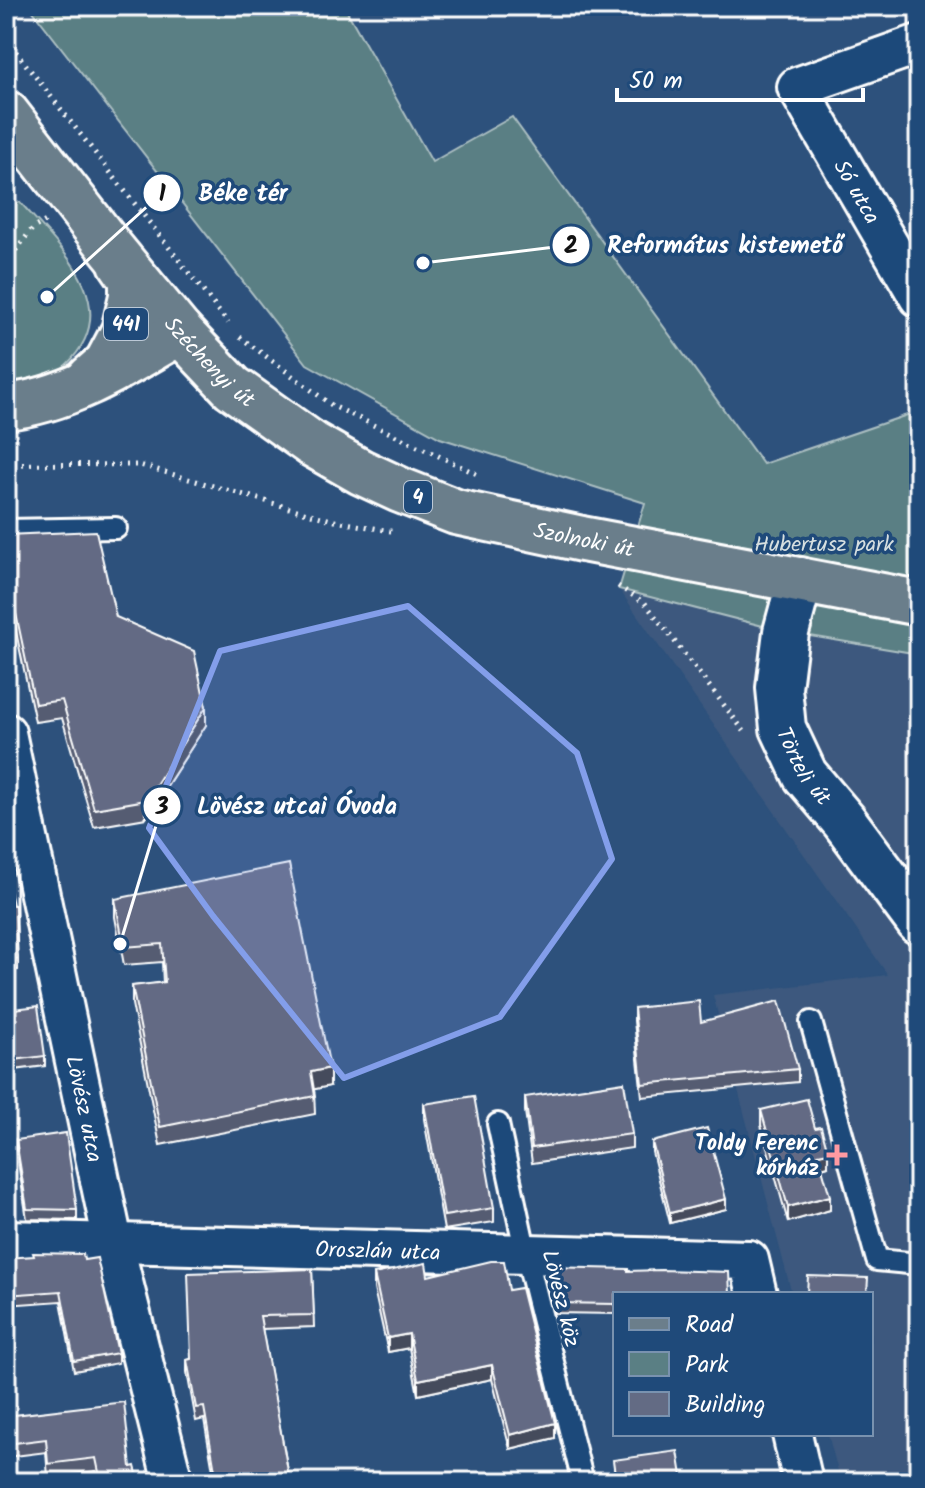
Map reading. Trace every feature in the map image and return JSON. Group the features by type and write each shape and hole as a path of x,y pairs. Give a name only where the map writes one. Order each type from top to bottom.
{"main road":[{"name":"Széchenyi út","path":"6,113 180,332 232,387 270,415"},
{"name":"441","path":"76,390 107,363 124,331 132,296 132,279 111,248"},
{"name":"441","path":"6,407 76,390 180,332"},
{"name":"Szolnoki út","path":"270,415 361,472 456,512 919,603"},
{"name":"Törteli út","path":"800,580 786,632 779,688 783,728 805,775 844,821 919,922"}],"street":[{"name":"Só utca","path":"919,44 797,87 919,297"},
{"name":"Lövész utca","path":"6,733 113,1242 173,1482"},
{"name":"Oroszlán utca","path":"6,1240 526,1254 753,1277"},
{"path":"792,1436 803,1482"}],"lane":[{"path":"6,530 116,528"},
{"path":"811,1022 877,1260 919,1264"},
{"name":"Lövész köz","path":"498,1124 526,1254 583,1482"}],"path":[{"path":"6,39 236,334 333,406 489,480"},
{"path":"6,464 140,465 335,521 407,534"}],"highlighted area":[{"path":"408,606 577,753 612,859 500,1017 344,1078 213,916 149,828 220,651"}],"shaded area":[{"path":"619,589 786,632 919,654 919,1482 841,1482 829,1436 873,1436 873,1292 791,1292 713,995 888,975"}],"green space":[{"name":"Hubertusz park","path":"29,6 344,6 432,162 512,117 763,464 919,411 919,654 786,632 619,589 645,503 440,438 307,364"},
{"path":"20,202 53,238 81,278 89,299 90,321 84,342 67,364 47,379 6,392 6,208"}],"building":[{"path":"96,531 116,617 194,651 206,707 146,800 94,809 62,700 35,704 6,566 6,535"},
{"path":"289,864 330,1068 311,1072 315,1096 160,1127 132,986 165,982 162,944 124,947 115,899"},
{"path":"6,873 15,905 18,959 6,960"},
{"path":"699,1001 701,1022 779,1001 798,1069 642,1084 634,1008"},
{"path":"38,1006 45,1056 6,1061 6,1010"},
{"path":"624,1082 632,1134 532,1148 525,1097"},
{"path":"474,1096 494,1208 444,1216 424,1104"},
{"path":"807,1099 815,1128 821,1127 828,1152 818,1154 830,1196 788,1207 761,1110"},
{"path":"707,1128 726,1199 670,1213 652,1142"},
{"path":"66,1133 77,1210 27,1209 16,1140"},
{"path":"33,1253 83,1254 84,1260 97,1258 118,1353 74,1361 61,1291 6,1295 6,1258 34,1256"},
{"path":"491,1261 504,1261 509,1290 521,1288 555,1423 510,1435 492,1365 418,1380 409,1334 388,1338 374,1274 426,1263 428,1276"},
{"path":"548,1267 729,1272 730,1292 613,1292 613,1304 554,1303"},
{"path":"312,1269 314,1315 260,1316 290,1482 217,1482 204,1407 196,1408 187,1360 191,1359 188,1273"},
{"path":"808,1276 868,1278 867,1292 807,1292"},
{"path":"124,1402 131,1467 135,1466 139,1482 101,1482 96,1458 48,1464 46,1439 6,1444 6,1416"},
{"path":"678,1451 683,1482 616,1482 613,1460"},
{"path":"388,1475 390,1482 347,1482"}],"place":[{"name":"Református kistemető","path":"423,263"},
{"name":"Béke tér","path":"47,297"},
{"name":"Lövész utcai Óvoda","path":"120,944"},
{"name":"Toldy Ferenc kórház","path":"837,1155"}]}
